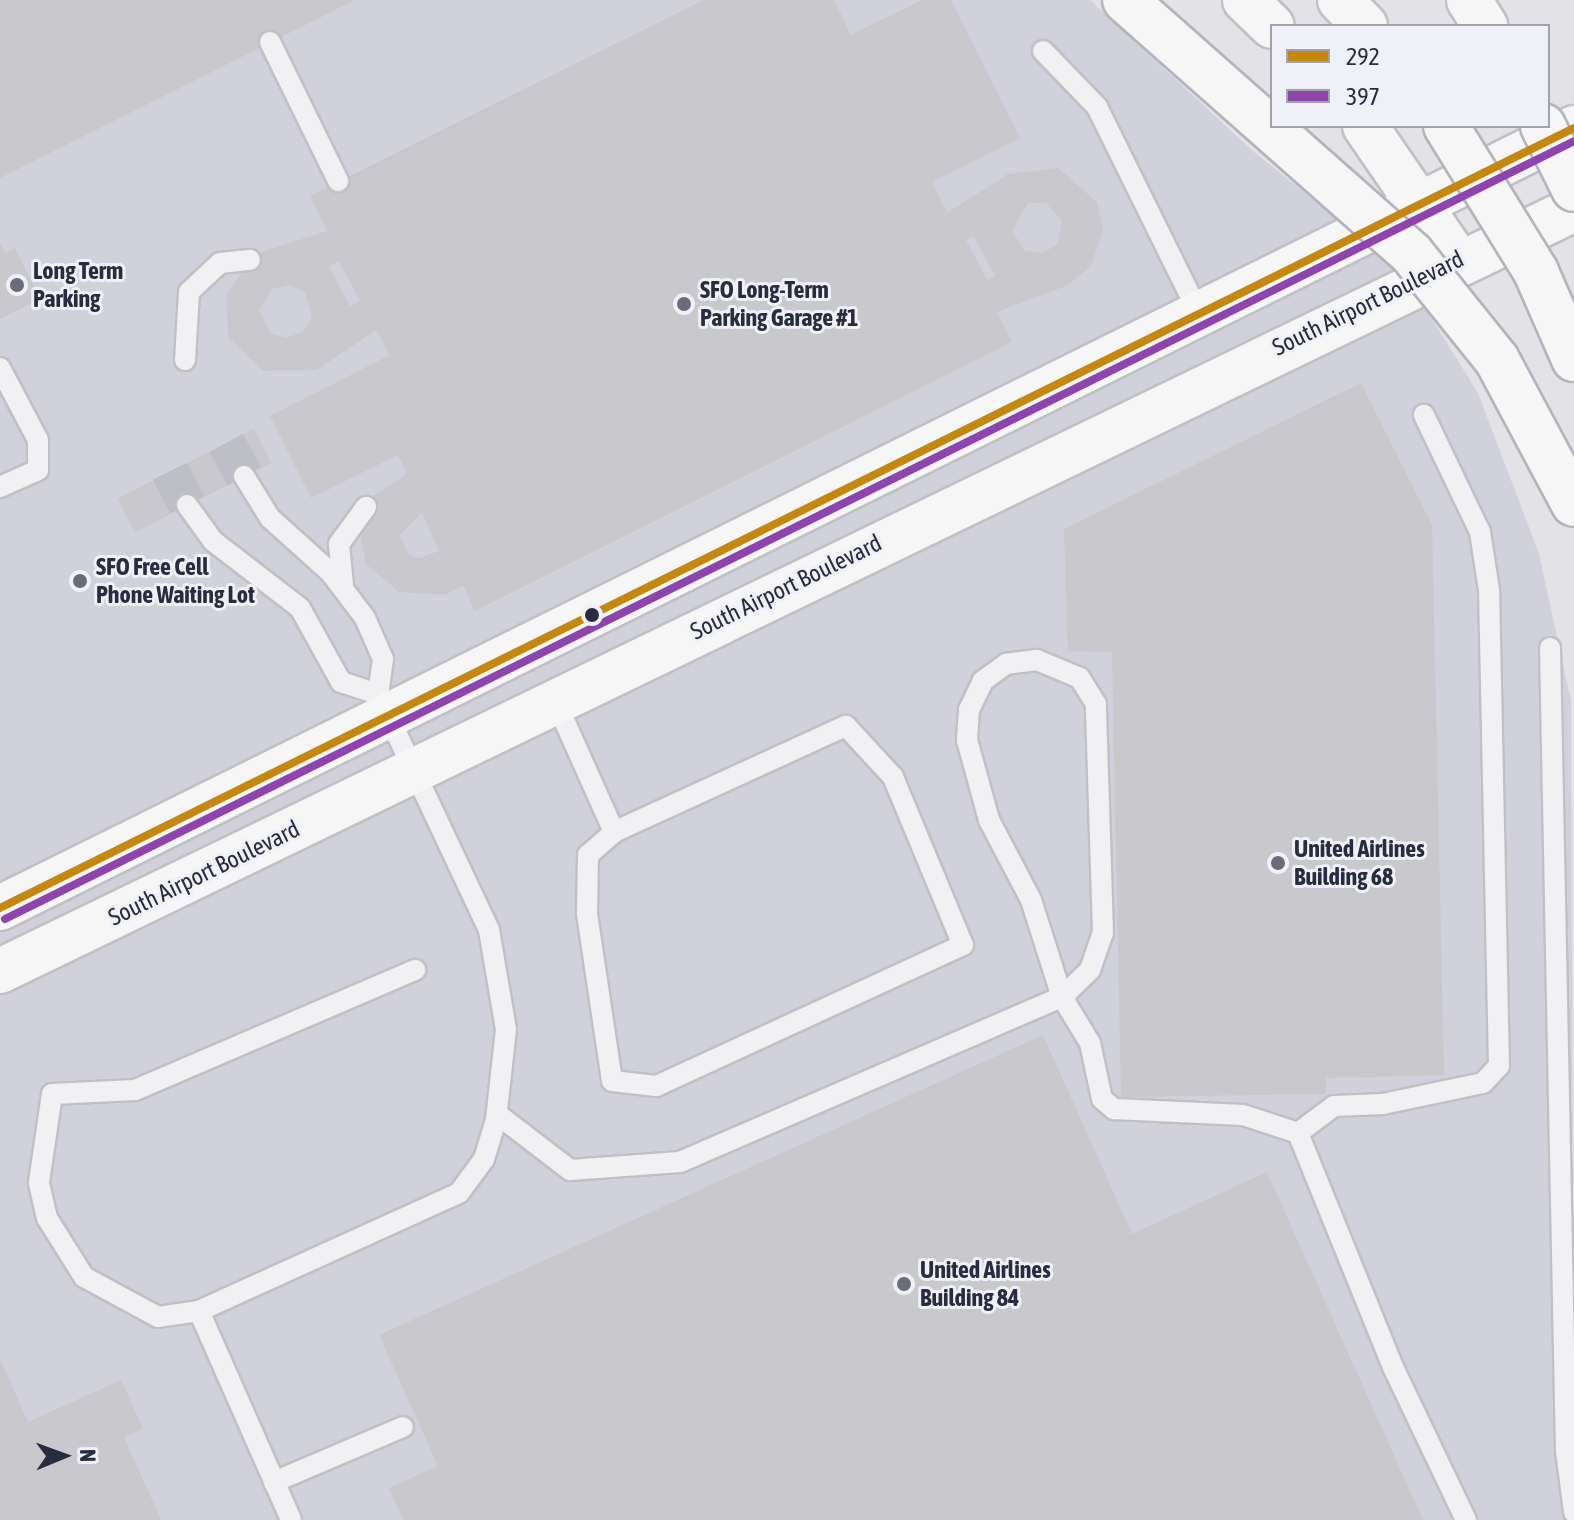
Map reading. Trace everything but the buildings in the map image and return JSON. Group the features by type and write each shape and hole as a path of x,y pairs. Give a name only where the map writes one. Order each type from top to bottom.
{"main road":[{"path":"1125,0 1411,253 1497,360 1574,504"},
{"path":"1245,0 1270,24"},
{"path":"1340,0 1363,24"},
{"path":"1469,0 1484,24"},
{"path":"1366,128 1423,204 1457,260"},
{"path":"1447,128 1536,272 1574,359"},
{"path":"1544,128 1574,189"},
{"path":"0,908 384,706 1200,315 1574,128"},
{"name":"South Airport Boulevard","path":"0,971 1457,260 1574,209"}],"lane":[{"path":"270,42 338,181"},
{"path":"1043,51 1097,107 1200,315"},
{"path":"185,360 189,292 220,263 250,260"},
{"path":"0,487 38,470 38,440 2,367"},
{"path":"1298,1133 1334,1106 1383,1104 1483,1083 1499,1066 1489,590 1480,532 1424,415"},
{"path":"244,476 270,518 345,589 383,659 384,706 478,902 502,976 505,1053 497,1114 484,1159 459,1193 199,1311 158,1317 136,1309 84,1277 64,1252 39,1182 52,1094 135,1090 415,970"},
{"path":"187,505 213,541 300,608 341,682 384,706"},
{"path":"345,589 339,544 350,519 366,507"},
{"path":"1550,648 1566,1451 1574,1512"},
{"path":"497,1114 570,1170 680,1162 1062,997 1090,970 1103,933 1096,704 1080,678 1037,660 1006,664 983,681 969,710 967,740 989,820 1031,900 1062,997 1090,1043 1102,1099 1114,1109 1243,1115 1298,1133 1393,1367 1466,1520"},
{"path":"555,700 614,832"},
{"path":"846,726 893,777 963,945 656,1086 612,1081 588,884 588,855 614,832 846,726"},
{"path":"199,1311 291,1520"},
{"path":"274,1482 403,1427"}],"shaded area":[{"path":"0,0 1090,0 1254,152 1401,269 1478,393 1539,554 1571,701 1574,1520 0,1520"}],"tunnel":[{"path":"226,443 244,476"},
{"path":"170,471 187,505"}],"transit line":[{"name":"292","path":"0,908 1574,128"},
{"name":"397","path":"5,919 1574,141"}],"place":[{"name":"Long Term Parking","path":"17,285"},
{"name":"SFO Long-Term Parking Garage #1","path":"684,304"},
{"name":"SFO Free Cell Phone Waiting Lot","path":"80,581"},
{"name":"United Airlines Building 68","path":"1278,863"},
{"name":"United Airlines Building 84","path":"904,1284"}]}
